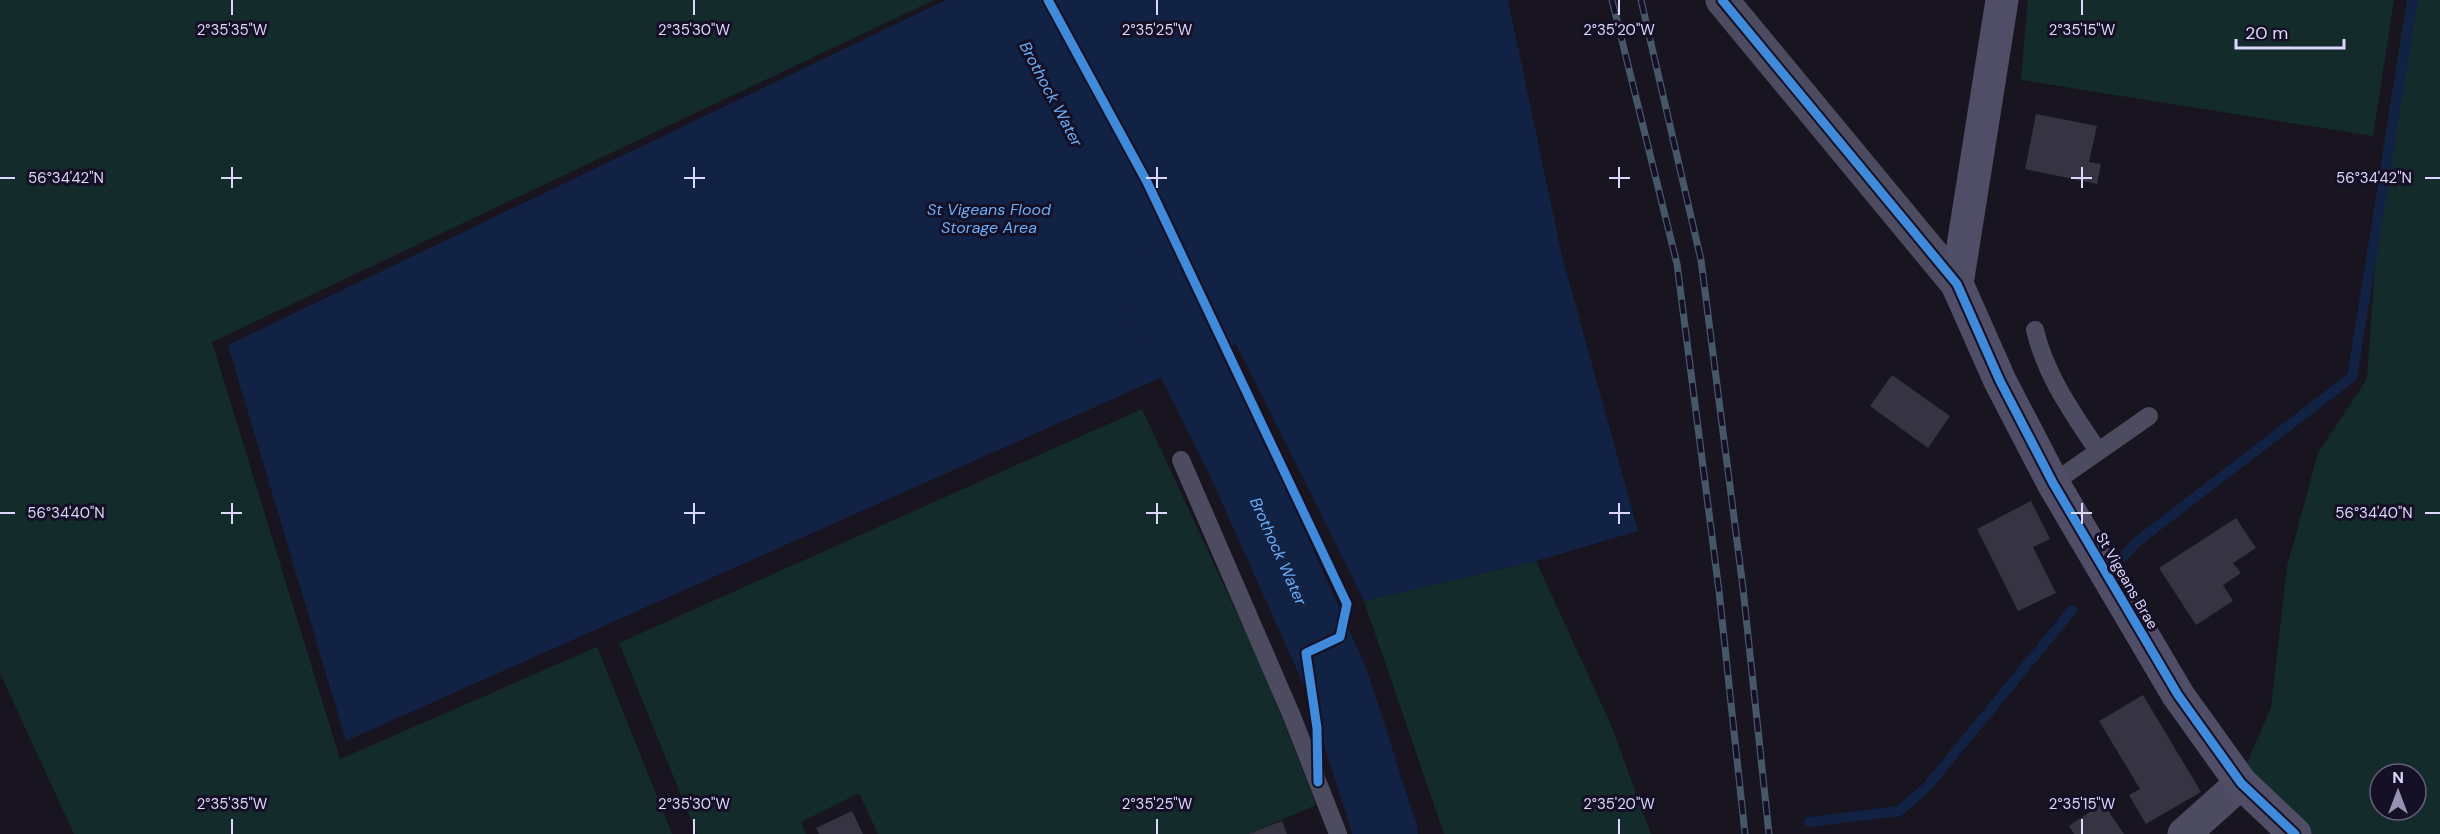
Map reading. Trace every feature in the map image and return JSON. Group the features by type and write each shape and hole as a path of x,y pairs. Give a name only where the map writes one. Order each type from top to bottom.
{"street":[{"path":"1722,0 1957,284"},
{"path":"1957,284 2002,0"},
{"name":"St Vigeans Brae","path":"1957,284 2000,381 2053,483 2178,695 2241,783 2295,834"},
{"path":"2184,834 2241,783"}],"lane":[{"path":"2035,330 2040,352 2056,388 2098,452"},
{"path":"2053,483 2149,416"},
{"path":"1181,460 1291,714 1338,834"}],"green space":[{"path":"0,0 934,0 212,342 340,759 597,647 672,834 74,834 0,673"},
{"path":"2028,0 2394,0 2373,136 2021,80"},
{"path":"2407,0 2440,0 2440,834 2308,834 2244,769 2271,708 2287,567 2318,453 2367,379 2383,151"},
{"path":"1142,409 1265,674 1316,805 1248,834 878,834 859,793 801,822 806,834 697,834 619,643"},
{"path":"1536,561 1611,725 1651,834 1444,834 1364,601"}],"water":[{"name":"St Vigeans Flood Storage Area","path":"946,0 1508,0 1562,256 1638,531 1536,561 1364,601 1236,344 346,741 228,345"}],"building":[{"path":"2036,114 2097,126 2089,162 2101,164 2097,184 2025,169"},
{"path":"1892,375 1950,416 1928,448 1870,406"},
{"path":"2031,501 2050,539 2033,547 2056,593 2018,611 1977,529"},
{"path":"2236,518 2256,548 2233,563 2241,573 2223,585 2233,601 2196,625 2159,568"},
{"path":"2143,695 2201,792 2146,824 2129,795 2140,789 2099,721"},
{"path":"2103,803 2124,834 2074,834 2069,826"},
{"path":"852,811 863,834 819,834 816,828"},
{"path":"1282,821 1287,834 1248,834"}],"waterway":[{"path":"2118,562 2138,541 2352,377 2413,0"},
{"name":"Brothock Water","path":"1151,284 1241,467 1337,681 1386,834"},
{"path":"1809,822 1899,811 1926,788 2072,610"}],"railway":[{"path":"1612,0 1677,264 1719,591 1745,834"},
{"path":"1641,0 1701,260 1743,588 1769,834"}],"cycle path":[{"path":"1048,0 1147,182 1347,604 1340,637 1306,653 1317,728 1318,782"},
{"path":"1722,0 1957,284 2000,381 2053,483 2178,695 2241,783 2295,834"}]}
